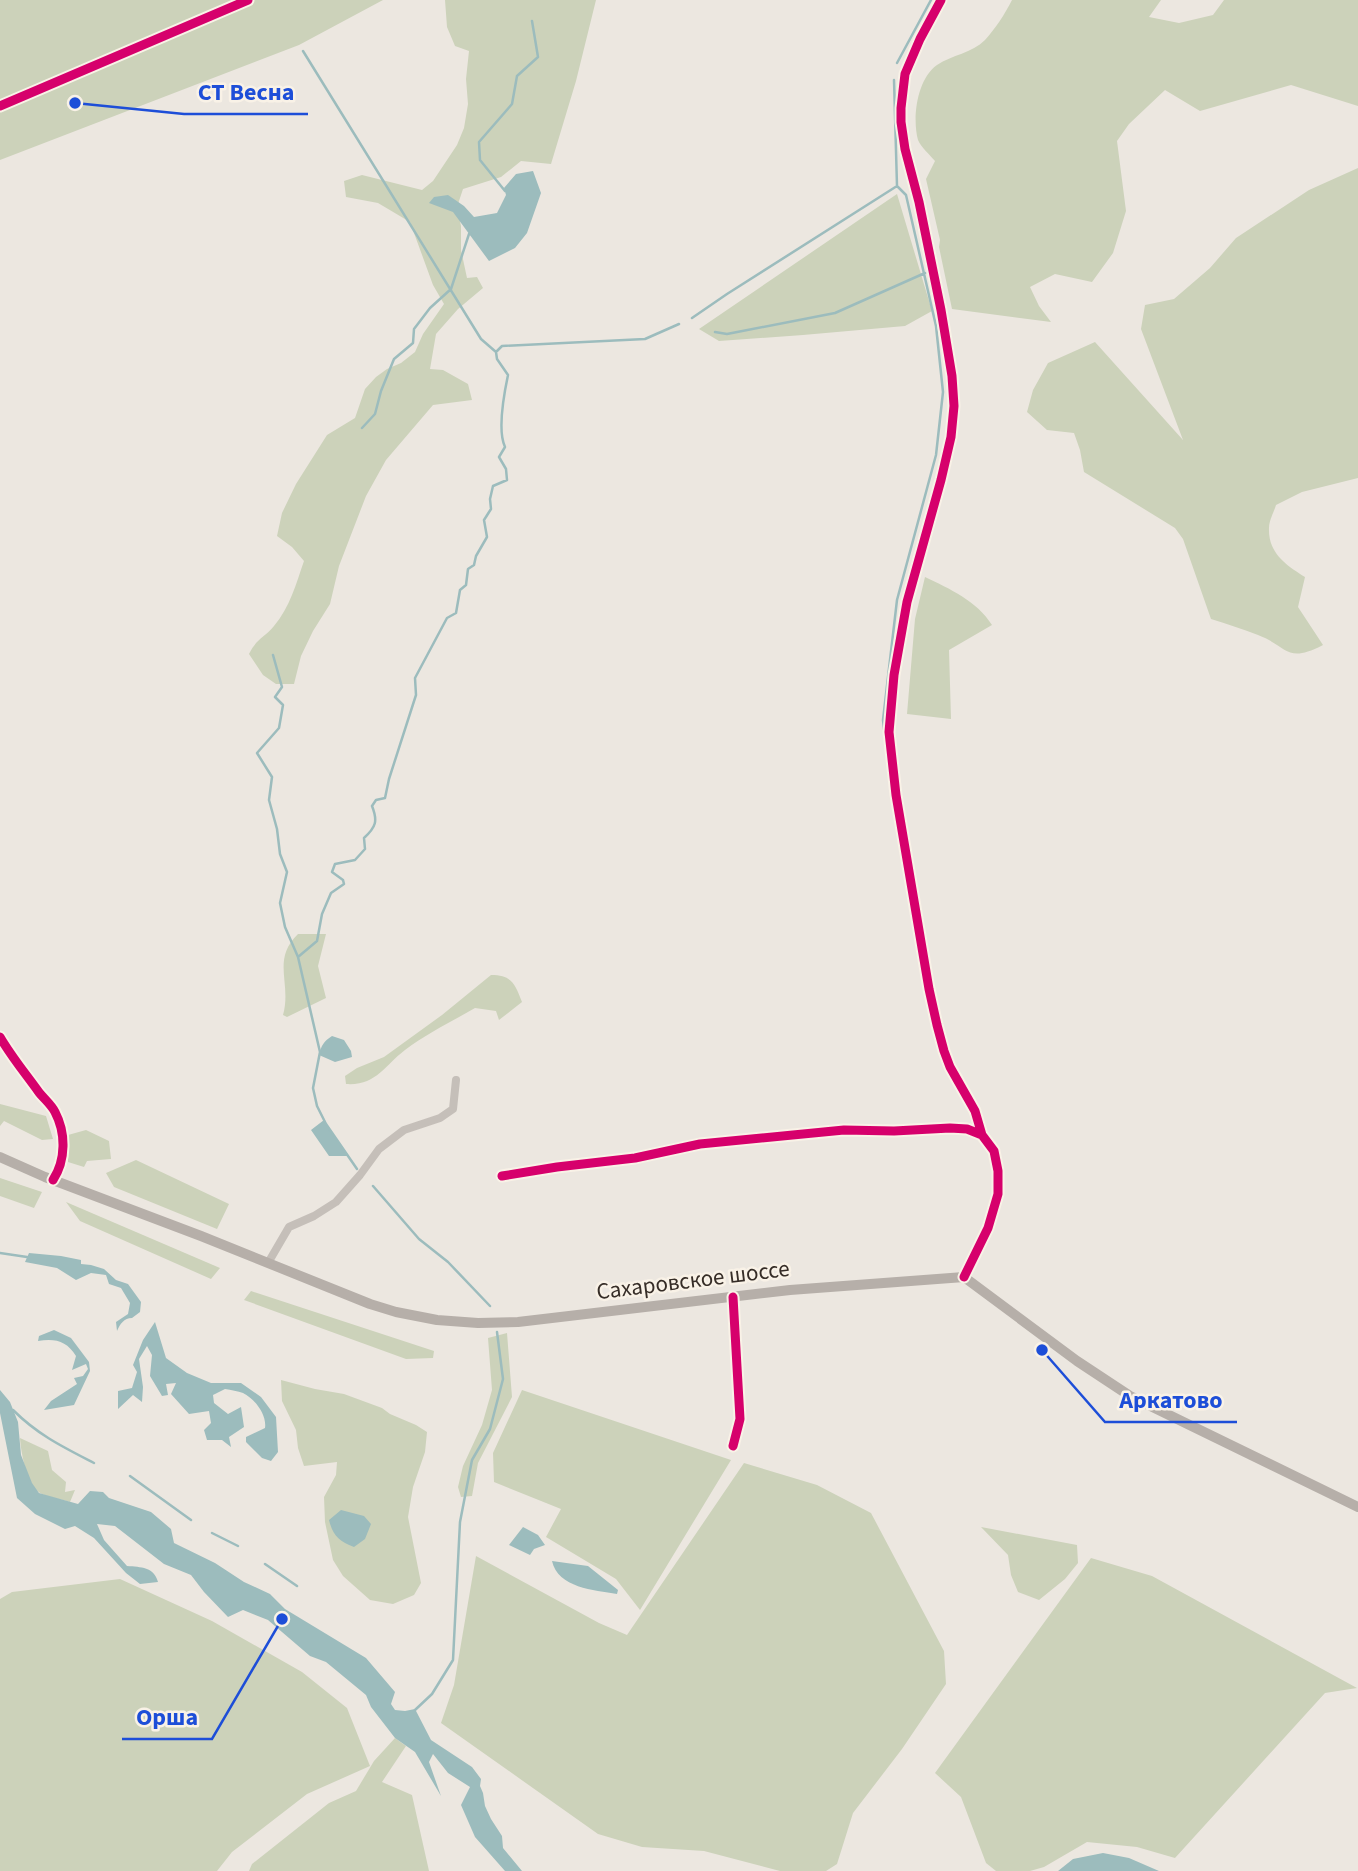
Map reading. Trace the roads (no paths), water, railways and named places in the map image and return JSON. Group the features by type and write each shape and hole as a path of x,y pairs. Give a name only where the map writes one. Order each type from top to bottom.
{"main road":[{"name":"Сахаровское шоссе","path":"0,1157 383,1308 423,1317 464,1322 529,1321 853,1284 964,1277"},
{"path":"964,1277 1077,1361 1130,1396 1358,1507"}],"street":[{"path":"0,106 248,0"},
{"path":"941,0 905,74 901,122 941,310 954,406 951,437 941,480 907,602 894,675 889,732 896,795 937,1026 950,1067 975,1111 982,1135 994,1151 998,1171 998,1194 988,1228 964,1277"},
{"path":"0,1037 38,1092 55,1111 64,1145 61,1168 53,1180"},
{"path":"268,1263 289,1227 336,1202 379,1149 404,1130 440,1118 453,1110 456,1080"},
{"path":"502,1176 635,1158 700,1144 844,1130 950,1128 967,1129 982,1135"},
{"path":"733,1297 740,1419 733,1447"}],"water":[{"path":"533,171 541,193 527,233 515,248 489,261 453,212 429,203 434,197 448,195 474,217 497,213 506,195 504,188 516,174"},
{"path":"332,1036 344,1040 352,1057 335,1062 319,1055 323,1044"},
{"path":"324,1120 349,1156 329,1156 311,1130"},
{"path":"29,1253 81,1260 81,1264 104,1269 116,1280 128,1284 141,1302 140,1312 125,1320 117,1331 116,1322 128,1314 130,1303 121,1288 109,1284 106,1275 91,1273 76,1280 57,1268 25,1262"},
{"path":"155,1322 166,1358 187,1373 211,1383 241,1383 261,1397 276,1417 278,1452 271,1461 262,1458 246,1442 246,1437 265,1428 262,1413 252,1399 243,1393 225,1389 213,1395 214,1403 228,1414 241,1407 244,1427 229,1437 231,1447 222,1440 207,1440 204,1430 211,1423 209,1411 189,1414 171,1394 176,1383 166,1384 168,1395 162,1396 150,1376 152,1355 147,1346 139,1359 142,1402 133,1395 118,1409 118,1391 132,1388 137,1372 133,1365 143,1340"},
{"path":"54,1330 71,1338 89,1362 90,1371 74,1405 44,1410 51,1401 77,1384 74,1378 83,1376 88,1369 86,1364 72,1370 76,1356 65,1344 55,1340 38,1341 39,1336"},
{"path":"0,1390 10,1402 18,1422 21,1455 39,1493 78,1504 90,1491 103,1492 109,1498 151,1512 171,1529 174,1543 270,1594 285,1609 366,1658 395,1692 391,1704 395,1710 415,1709 431,1740 472,1767 481,1779 485,1806 502,1836 503,1848 522,1871 505,1871 475,1837 461,1805 470,1787 448,1773 433,1754 429,1762 441,1796 415,1752 395,1738 371,1707 366,1695 326,1662 310,1656 268,1620 243,1610 228,1617 191,1575 164,1564 115,1526 97,1524 104,1540 127,1566 150,1571 158,1582 140,1584 126,1573 94,1538 75,1526 65,1529 35,1514 17,1498 0,1413"},
{"path":"341,1510 364,1516 371,1524 365,1539 354,1547 337,1537 331,1526 329,1520"},
{"path":"523,1527 538,1535 545,1545 534,1549 530,1555 509,1545"},
{"path":"552,1561 588,1566 618,1590 617,1594 588,1589 569,1582 561,1577"},
{"path":"1103,1853 1129,1858 1159,1871 1058,1871 1073,1859"}],"waterway":[{"path":"897,63 931,0"},
{"path":"505,191 480,160 479,142 512,104 517,76 538,57 532,21"},
{"path":"303,51 481,339 496,352 497,359 508,375 501,422 505,447 499,457 506,469 507,480 493,486 491,509 484,520 487,537 474,565 468,569 466,585 460,590 456,613 447,618 415,678 416,695 385,798 376,800 372,806 375,824 364,838 365,849 355,860 335,864 332,872 343,880 344,884 331,893 322,914 317,941 298,957 320,1052 313,1088 317,1106 357,1169"},
{"path":"889,771 883,720 897,600 936,455 943,392 936,326 906,195 897,186 894,80"},
{"path":"692,318 897,186"},
{"path":"362,428 375,414 394,359 413,343 414,329 430,308 451,289 471,234"},
{"path":"715,332 727,334 835,313 925,273"},
{"path":"496,352 502,346 645,339 679,324"},
{"path":"273,655 282,687 275,697 283,705 279,728 257,753 272,777 269,800 280,854 287,872 280,903 285,927 298,957"},
{"path":"373,1186 419,1239 448,1262 490,1306"},
{"path":"0,1253 27,1257"},
{"path":"415,1710 432,1694 453,1660 460,1522 472,1460 490,1429 503,1379 497,1332"},
{"path":"13,1410 41,1434 94,1463"},
{"path":"130,1476 191,1520"},
{"path":"212,1533 238,1546"},
{"path":"265,1564 297,1586"}],"place":[{"name":"СТ Весна","path":"75,103"},
{"name":"Аркатово","path":"1042,1350"},
{"name":"Орша","path":"282,1619"}]}
